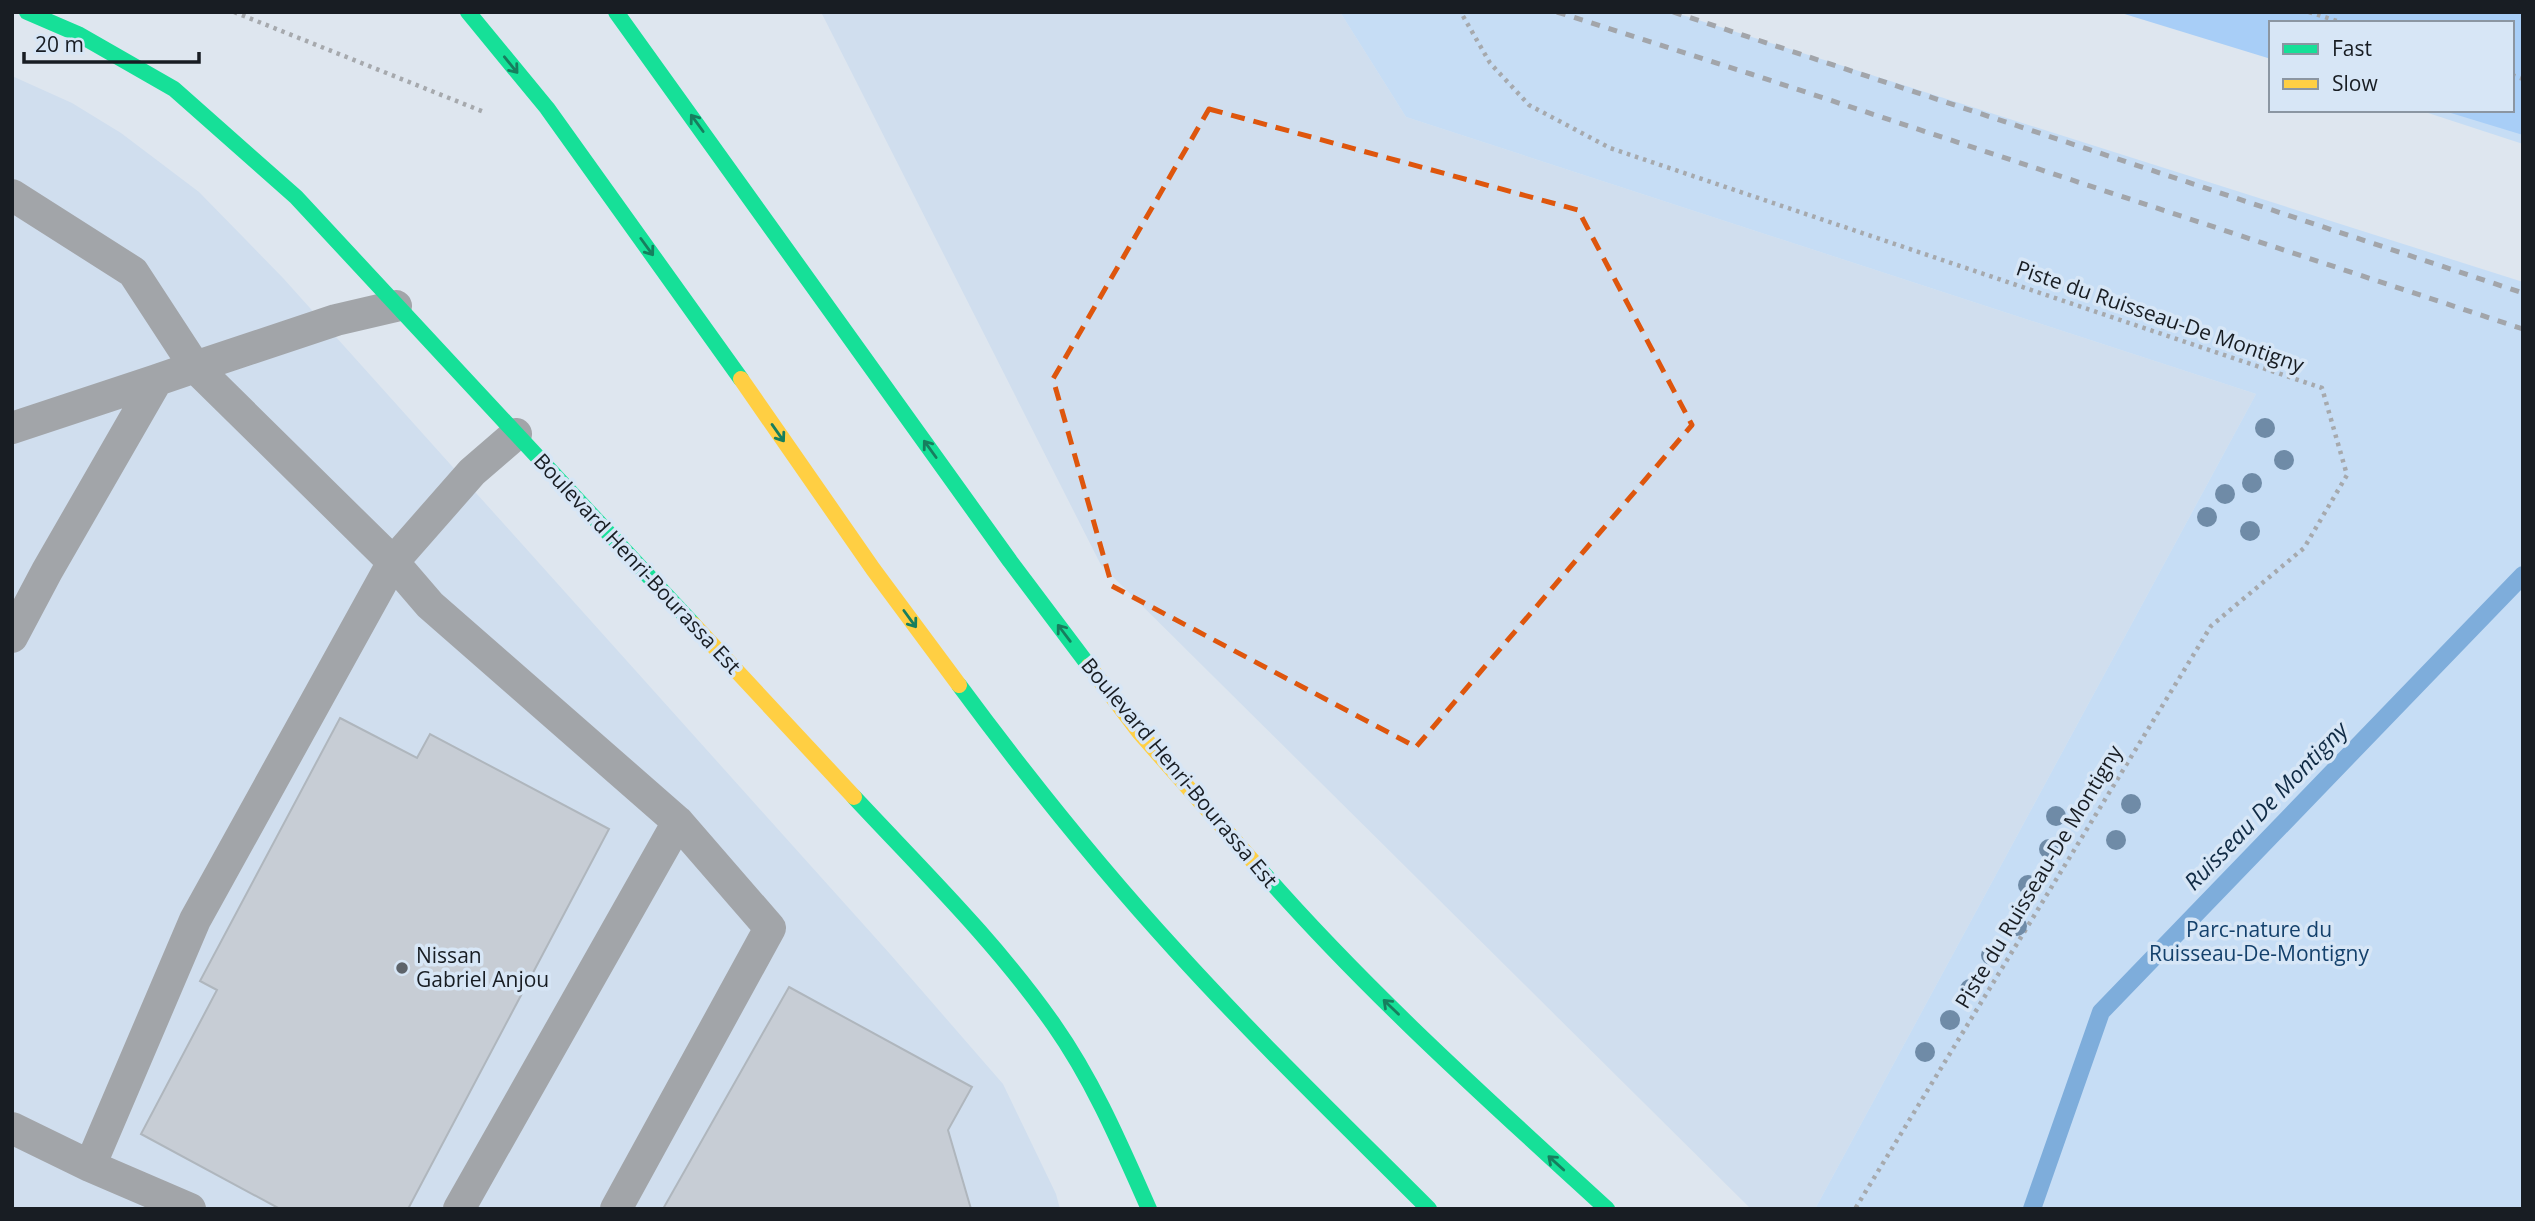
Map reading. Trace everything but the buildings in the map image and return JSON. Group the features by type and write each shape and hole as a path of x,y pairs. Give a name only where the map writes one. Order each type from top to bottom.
{"main road":[{"name":"Boulevard Henri-Bourassa Est","path":"27,12 78,34 174,89 296,197 1012,967 1056,1027 1102,1103 1149,1209"},
{"path":"468,12 555,119 679,290 873,569 1028,774 1176,951 1278,1059 1429,1209"},
{"name":"Boulevard Henri-Bourassa Est","path":"615,12 1010,561 1139,732 1282,895 1366,982 1503,1114 1607,1209"}],"lane":[{"path":"12,195 133,272 195,367 393,562 430,605 678,822 770,928 616,1209"},
{"path":"12,428 337,320 396,306"},
{"path":"12,637 157,380"},
{"path":"90,1166 195,920 393,562 472,472 516,434"},
{"path":"12,583 47,571"},
{"path":"459,1209 678,822"},
{"path":"12,1128 90,1166 190,1209"}],"path":[{"path":"234,12 485,113"},
{"path":"2309,12 2337,21"},
{"name":"Piste du Ruisseau-De Montigny","path":"1463,16 1490,63 1529,105 1610,148 2322,388 2347,475 2304,548 2211,626 1855,1209"}],"highlighted area":[{"path":"1209,109 1578,210 1692,425 1416,747 1112,586 1053,379"}],"shaded area":[{"path":"821,12 1340,12 1406,117 2256,394 1815,1209 1751,1209 1101,565"},
{"path":"2118,12 2523,12 2523,135 2448,112 2514,112 2514,21 2269,21 2269,58"},
{"path":"12,76 72,103 121,133 199,192 283,278 890,954 1003,1084 1056,1194 1060,1209 12,1209"}],"green space":[{"name":"Parc-nature du Ruisseau-De-Montigny","path":"1340,12 1673,12 2523,282 2523,1209 1815,1209 2256,394 1406,117"},
{"path":"2523,53 2523,144 2425,112 2514,112"}],"waterway":[{"name":"Ruisseau De Montigny","path":"2032,1209 2101,1012 2523,575"}],"railway":[{"path":"1557,12 2523,329"},
{"path":"1673,12 2523,293"}],"traffic: fast":[{"path":"27,12 78,34 174,89 296,197 693,624"},
{"path":"468,12 547,108 741,379"},
{"path":"616,12 1010,561 1089,666"},
{"path":"959,685 1065,822 1148,920 1270,1050 1429,1209"},
{"path":"854,797 983,936 1032,994 1094,1092 1149,1209"},
{"path":"1258,867 1384,1000 1607,1209"}],"traffic: slow":[{"path":"741,379 873,569 959,685"},
{"path":"693,624 854,797"},
{"path":"1089,666 1139,732 1258,867"}],"place":[{"name":"Nissan Gabriel Anjou","path":"402,968"}]}
